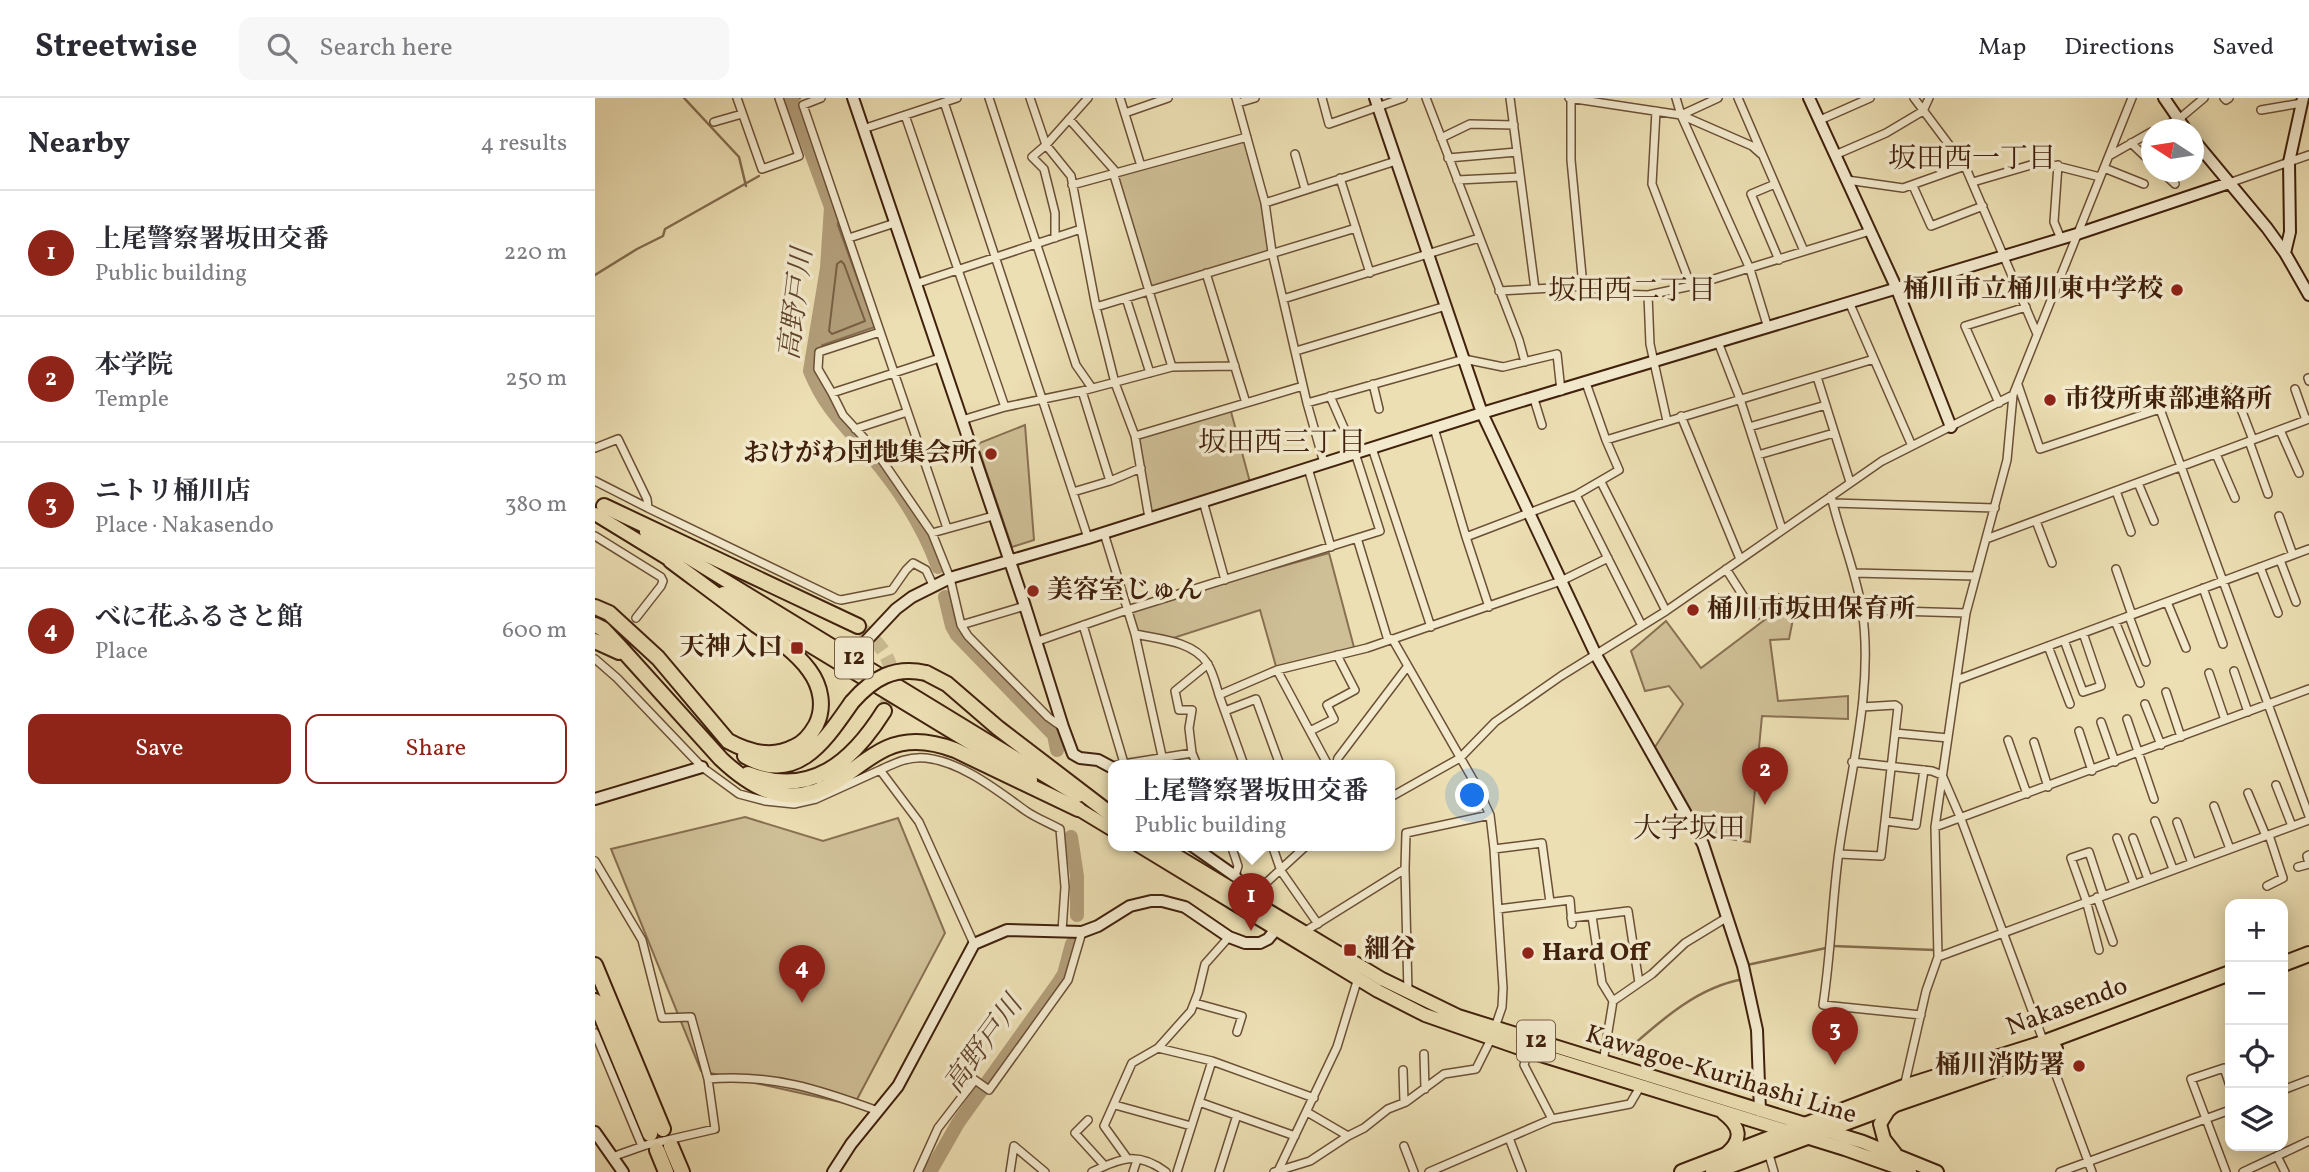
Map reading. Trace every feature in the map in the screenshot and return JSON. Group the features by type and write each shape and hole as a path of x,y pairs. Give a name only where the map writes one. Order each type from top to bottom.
{"highway":[{"path":"598,507 858,626"},
{"path":"671,561 799,658 816,682 820,694 821,708 813,731 794,748 768,754 742,749 728,741"},
{"path":"595,604 609,613 675,676 728,741 739,752 753,760 768,765 784,765 811,753 823,742 852,702 875,680 901,670 926,673 947,684 998,728 1108,812"},
{"path":"595,625 603,629 721,760 737,775 765,791 782,795 817,791 835,783 887,747 903,743 937,744 1078,809"},
{"path":"598,646 630,658"},
{"path":"721,760 761,779 794,782 809,780 841,762 858,748 884,711"},
{"path":"2288,952 2309,944"},
{"path":"2288,962 2309,954"},
{"path":"595,955 602,1000"},
{"path":"595,965 602,1000 652,1136"},
{"name":"Nakasendo","path":"2045,1047 2225,975"},
{"name":"Nakasendo","path":"1713,1172 1768,1152 1806,1131 2225,985"},
{"name":"Nakasendo","path":"1682,1172 1787,1131 1824,1130 1901,1098"},
{"path":"666,1172 664,1148 682,1172"}],"main road":[{"name":"12","path":"598,507 671,561 1108,813"},
{"name":"12","path":"598,507 1108,827"},
{"name":"Kawagoe-Kurihashi Line","path":"1149,851 1279,925 1304,933 1408,993 1528,1051 1787,1131"},
{"name":"Kawagoe-Kurihashi Line","path":"1168,851 1404,1005 1493,1034 1603,1062 1760,1111 1897,1167 1937,1172"},
{"path":"1897,1167 1880,1124 1901,1098"},
{"path":"1720,1111 1730,1118 1738,1130 1737,1143 1726,1155"},
{"name":"Kawagoe-Kurihashi Line","path":"1824,1130 1897,1167"}],"street":[{"path":"737,98 762,169 799,156 779,98"},
{"path":"821,98 803,105 947,528"},
{"path":"853,98 1073,754 1108,763"},
{"path":"863,129 957,98"},
{"path":"989,98 1076,365 1092,388"},
{"path":"1030,98 1046,145 1071,176 1096,307 1115,383 1135,436 1149,518"},
{"path":"1055,238 1055,213 1044,169 1032,157 1088,98"},
{"path":"1120,98 1141,166"},
{"path":"1125,113 1168,98"},
{"path":"1255,98 1237,101 1265,203 1272,253 1324,463"},
{"path":"1322,98 1329,124 1377,103 1403,98"},
{"path":"1426,98 1520,340 1525,362"},
{"path":"1510,98 1535,289"},
{"path":"1583,286 1571,166 1570,98 1681,115 1752,146 1761,155"},
{"path":"1676,98 1681,115 1750,269 1768,328"},
{"path":"1681,115 1718,98"},
{"path":"1738,98 1804,251"},
{"path":"1809,98 1896,287 1951,427"},
{"path":"1819,120 1854,101 1870,98"},
{"path":"1914,98 1965,166 2037,334"},
{"path":"1835,155 1886,133 1923,111 1929,98"},
{"path":"1901,1098 1938,957 1935,827 1966,613 2007,460 2013,394 2132,98"},
{"path":"2164,98 2178,119"},
{"path":"2180,119 2204,98"},
{"path":"2261,110 2303,101 2289,162 2290,232 2285,253"},
{"path":"944,102 1088,538"},
{"path":"1377,103 1482,413 1595,654 1703,844 1743,966 1757,1030 1760,1111"},
{"path":"1656,111 1652,184 1691,286"},
{"path":"714,122 742,114"},
{"path":"905,115 1005,407"},
{"path":"1069,119 1115,172 1172,367"},
{"path":"1441,138 1470,124 1514,125"},
{"path":"1072,185 1247,137"},
{"path":"2108,157 2141,138"},
{"path":"2131,143 2141,152"},
{"path":"1448,158 1517,152"},
{"path":"2204,152 2285,253 2309,294"},
{"path":"1295,153 1305,189"},
{"path":"850,663 866,640 896,609 933,585 950,578 1088,538 1482,413 1654,363 1896,287 2004,257 2309,155"},
{"path":"1265,203 1396,161"},
{"path":"1973,182 2042,162 2144,184"},
{"path":"2058,165 2055,222 2061,239"},
{"path":"1847,180 1903,188 1965,166"},
{"path":"1457,180 1520,177"},
{"path":"1340,178 1370,273"},
{"path":"1775,184 1751,194 1779,260"},
{"path":"1913,186 1931,226 1983,206"},
{"path":"849,238 895,223"},
{"path":"1096,307 1356,228"},
{"path":"915,284 1081,229"},
{"path":"1499,291 1583,286 1616,294 1648,295 1750,269 1870,231"},
{"path":"1283,299 1479,238"},
{"path":"1206,273 1246,403"},
{"path":"1648,295 1650,344 1667,421"},
{"path":"1126,298 1150,373"},
{"path":"1849,302 1912,446"},
{"path":"1296,351 1445,306"},
{"path":"1999,403 1965,326 2026,307"},
{"path":"880,332 819,352 818,369 843,415 875,450 932,533 950,578 961,625 968,636 1048,717 1063,727"},
{"path":"1718,342 1740,399 1782,528"},
{"path":"1307,403 1464,359 1503,367 1557,354 1561,391"},
{"path":"831,393 940,358"},
{"path":"1606,440 1874,359"},
{"path":"962,420 1172,367 1235,366"},
{"path":"1817,377 1850,482"},
{"path":"1466,537 1576,495 1619,470 1586,383"},
{"path":"1373,384 1380,409"},
{"path":"1938,957 2309,818 2160,409 2040,449 2018,385"},
{"path":"1135,436 1303,386"},
{"path":"2233,388 2268,494"},
{"path":"1986,539 2308,419 2295,389"},
{"path":"1082,391 1109,481"},
{"path":"1395,796 1460,758 1495,722 1595,654 1666,611 1782,528 1832,500 1850,482 1882,461 2013,394"},
{"path":"1035,642 1127,610 1380,531 1355,453 1330,396"},
{"path":"1534,399 1542,425"},
{"path":"1749,427 1826,405"},
{"path":"855,429 907,412"},
{"path":"1681,416 1739,559"},
{"path":"1434,428 1489,607"},
{"path":"2280,430 2299,472"},
{"path":"1758,455 1834,433"},
{"path":"595,448 618,439 647,499 648,508"},
{"path":"1372,448 1431,627"},
{"path":"2216,454 2235,498"},
{"path":"1073,492 1141,468"},
{"path":"1308,468 1331,547"},
{"path":"595,481 837,599 892,590 913,563 926,570 933,585"},
{"path":"1601,482 1666,611"},
{"path":"2139,483 2154,521"},
{"path":"2116,491 2131,532"},
{"path":"1576,495 1642,626"},
{"path":"1832,500 1995,508"},
{"path":"1832,500 1854,573 1862,610 1865,643 1862,707 1839,854 1823,1005 1921,1015"},
{"path":"1203,501 1225,580"},
{"path":"932,533 993,516"},
{"path":"2279,516 2293,555"},
{"path":"2036,521 2052,563"},
{"path":"1104,533 1135,634 1163,760 1192,753"},
{"path":"595,536 661,577 663,581 636,618"},
{"path":"1276,1171 1310,1161 1364,1128 1388,1109 1425,1089 1444,1074 1476,1069 1493,1034 1502,1007 1495,849 1490,815 1476,785 1393,640 1387,637 1357,538"},
{"path":"1957,680 2309,549"},
{"path":"1219,695 1277,670 1393,640 1489,607 1561,581 1608,558"},
{"path":"2280,559 2297,602"},
{"path":"2260,567 2278,613"},
{"path":"1726,569 1756,616 1780,597"},
{"path":"2116,569 2146,662"},
{"path":"1854,573 1975,576"},
{"path":"2203,588 2223,644"},
{"path":"2167,602 2186,648"},
{"path":"961,625 1024,606"},
{"path":"1862,610 1966,613"},
{"path":"2115,621 2140,683"},
{"path":"1083,625 1115,760"},
{"path":"2064,640 2083,692 2092,689 2101,685 2083,633"},
{"path":"1135,634 1189,647 1202,656 1208,664 1242,760"},
{"path":"598,646 595,659 617,678 702,767 740,794 765,801 794,804 816,799 903,760 925,758 941,761 994,786 1027,812 1060,829 1065,887 1062,931"},
{"path":"2048,646 2070,704"},
{"path":"1310,731 1334,719 1328,705 1355,690 1337,655"},
{"path":"1195,760 1189,728 1192,710 1179,710 1175,691 1208,664"},
{"path":"1337,760 1407,667"},
{"path":"1277,670 1325,760"},
{"path":"2234,671 2248,712"},
{"path":"2209,673 2225,720"},
{"path":"1935,827 2309,689"},
{"path":"2166,692 2181,737"},
{"path":"1225,711 1256,699 1278,760"},
{"path":"2145,704 2161,745"},
{"path":"1839,854 1881,856 1898,707 1862,707"},
{"path":"2127,719 2154,799"},
{"path":"2101,722 2115,762"},
{"path":"2079,731 2092,771"},
{"path":"1895,733 1948,738"},
{"path":"2008,740 2027,794"},
{"path":"2034,742 2048,787"},
{"path":"1853,762 1924,770 1942,775"},
{"path":"595,799 702,767"},
{"path":"880,770 919,822 974,944"},
{"path":"1885,821 1916,825 1924,770"},
{"path":"1942,775 1961,819 2092,1172"},
{"path":"2276,785 2292,826"},
{"path":"2248,793 2283,878 2267,886"},
{"path":"2214,806 2229,849"},
{"path":"1408,993 1406,833 1490,815"},
{"path":"2155,821 2173,869"},
{"path":"2176,822 2192,863"},
{"path":"2117,838 2134,884"},
{"path":"2133,838 2148,879"},
{"path":"1495,849 1542,844 1550,902"},
{"path":"1200,851 1250,885 1266,883 1301,851"},
{"path":"1233,851 1238,866 1235,876"},
{"path":"1274,851 1281,871 1318,924"},
{"path":"2099,950 2071,858 2089,852 2113,942"},
{"path":"2298,867 2309,864 2309,855"},
{"path":"595,861 642,940 662,1018 691,1017 708,1079 715,1129 652,1136 612,1157"},
{"path":"1304,933 1405,869"},
{"path":"1498,909 1570,900 1572,921 1628,911 1639,983"},
{"path":"833,1172 851,1144 898,1086 974,944 1007,930 1082,932 1098,926 1130,906 1162,901 1185,907 1237,941 1253,944 1268,939 1279,925"},
{"path":"1592,916 1602,983 1613,1001 1603,1062"},
{"path":"1613,1001 1665,963 1685,943 1726,918"},
{"path":"918,1172 938,1128 975,1080 989,1090 1068,981 1082,932"},
{"path":"1127,1158 1104,1126 1132,1063 1158,1048 1191,1012 1205,964 1229,937"},
{"path":"1276,1171 1337,1047 1358,977"},
{"path":"1195,1003 1242,1016 1237,1032"},
{"path":"595,1033 652,1136"},
{"path":"1158,1048 1212,1061 1314,1098"},
{"path":"1528,1051 1524,1065 1552,1119"},
{"path":"1424,1054 1425,1089"},
{"path":"1177,1172 1212,1061"},
{"path":"2225,1071 2224,1068 2191,1079 2226,1172"},
{"path":"1403,1070 1404,1102"},
{"path":"708,1079 734,1077 805,1087 878,1111"},
{"path":"2288,1088 2309,1080"},
{"path":"1429,1172 1552,1119 1630,1104 1640,1087"},
{"path":"1199,1101 1295,1136"},
{"path":"1115,1105 1191,1126"},
{"path":"1307,1112 1348,1136"},
{"path":"2060,1172 2225,1112"},
{"path":"1219,1172 1237,1115"},
{"path":"1088,1120 1075,1133 1105,1166"},
{"path":"595,1132 623,1172"},
{"path":"1509,1138 1522,1172"},
{"path":"2243,1172 2309,1141"},
{"path":"1010,1172 1014,1146 1045,1172"},
{"path":"1404,1146 1414,1172"},
{"path":"1768,1152 1774,1172"},
{"path":"2277,1156 2285,1172"},
{"path":"1092,1172 1127,1158 1159,1166 1166,1172"},
{"path":"1133,1172 1137,1160"}],"shaded area":[{"path":"1247,137 1272,252 1149,291 1113,172"},
{"path":"1230,408 1251,486 1149,518 1135,436"},
{"path":"1025,425 1034,540 1012,547 977,444"},
{"path":"1329,553 1355,651 1277,670 1260,610 1164,641 1135,634 1127,610"},
{"path":"1783,606 1793,619 1789,639 1770,640 1778,701 1848,696 1848,719 1762,716 1750,842 1705,835 1655,747 1683,704 1669,686 1645,691 1631,651 1666,621 1701,668"},
{"path":"745,817 823,841 898,818 945,933 854,1105 701,1071 611,849"}],"water":[{"path":"836,220 875,327 820,346"}],"waterway":[{"path":"684,98 739,157 746,186"},
{"name":"高野戸川","path":"791,98 831,207 827,268 810,371 830,407 901,496 926,538 938,567"},
{"path":"792,101 800,98"},
{"path":"595,275 663,236 665,229 759,176"},
{"name":"高野戸川","path":"945,597 957,635 1054,735 1057,750"},
{"name":"高野戸川","path":"1071,837 1077,876 1077,915"},
{"name":"高野戸川","path":"930,1172 958,1123 1064,974 1072,944"},
{"path":"1833,946 1935,950"},
{"path":"1747,965 1826,948"},
{"path":"1623,1054 1694,998 1726,983 1744,979"}],"tunnel":[{"path":"858,626 879,645 889,663 891,684 884,711"}],"place":[{"name":"桶川市立桶川東中学校","path":"2177,290"},
{"name":"市役所東部連絡所","path":"2050,400"},
{"name":"おけがわ団地集会所","path":"991,454"},
{"name":"美容室じゅん","path":"1033,591"},
{"name":"桶川市坂田保育所","path":"1693,610"},
{"name":"天神入口","path":"797,648"},
{"name":"本学院","path":"1765,805"},
{"name":"上尾警察署坂田交番","path":"1251,931"},
{"name":"細谷","path":"1350,950"},
{"name":"Hard Off","path":"1528,953"},
{"name":"べに花ふるさと館","path":"802,1003"},
{"name":"ニトリ桶川店","path":"1835,1065"},
{"name":"桶川消防署","path":"2079,1066"}],"district":[{"name":"坂田西一丁目","path":"1972,159"},
{"name":"坂田西二丁目","path":"1632,291"},
{"name":"坂田西三丁目","path":"1282,443"},
{"name":"大字坂田","path":"1689,829"}]}
